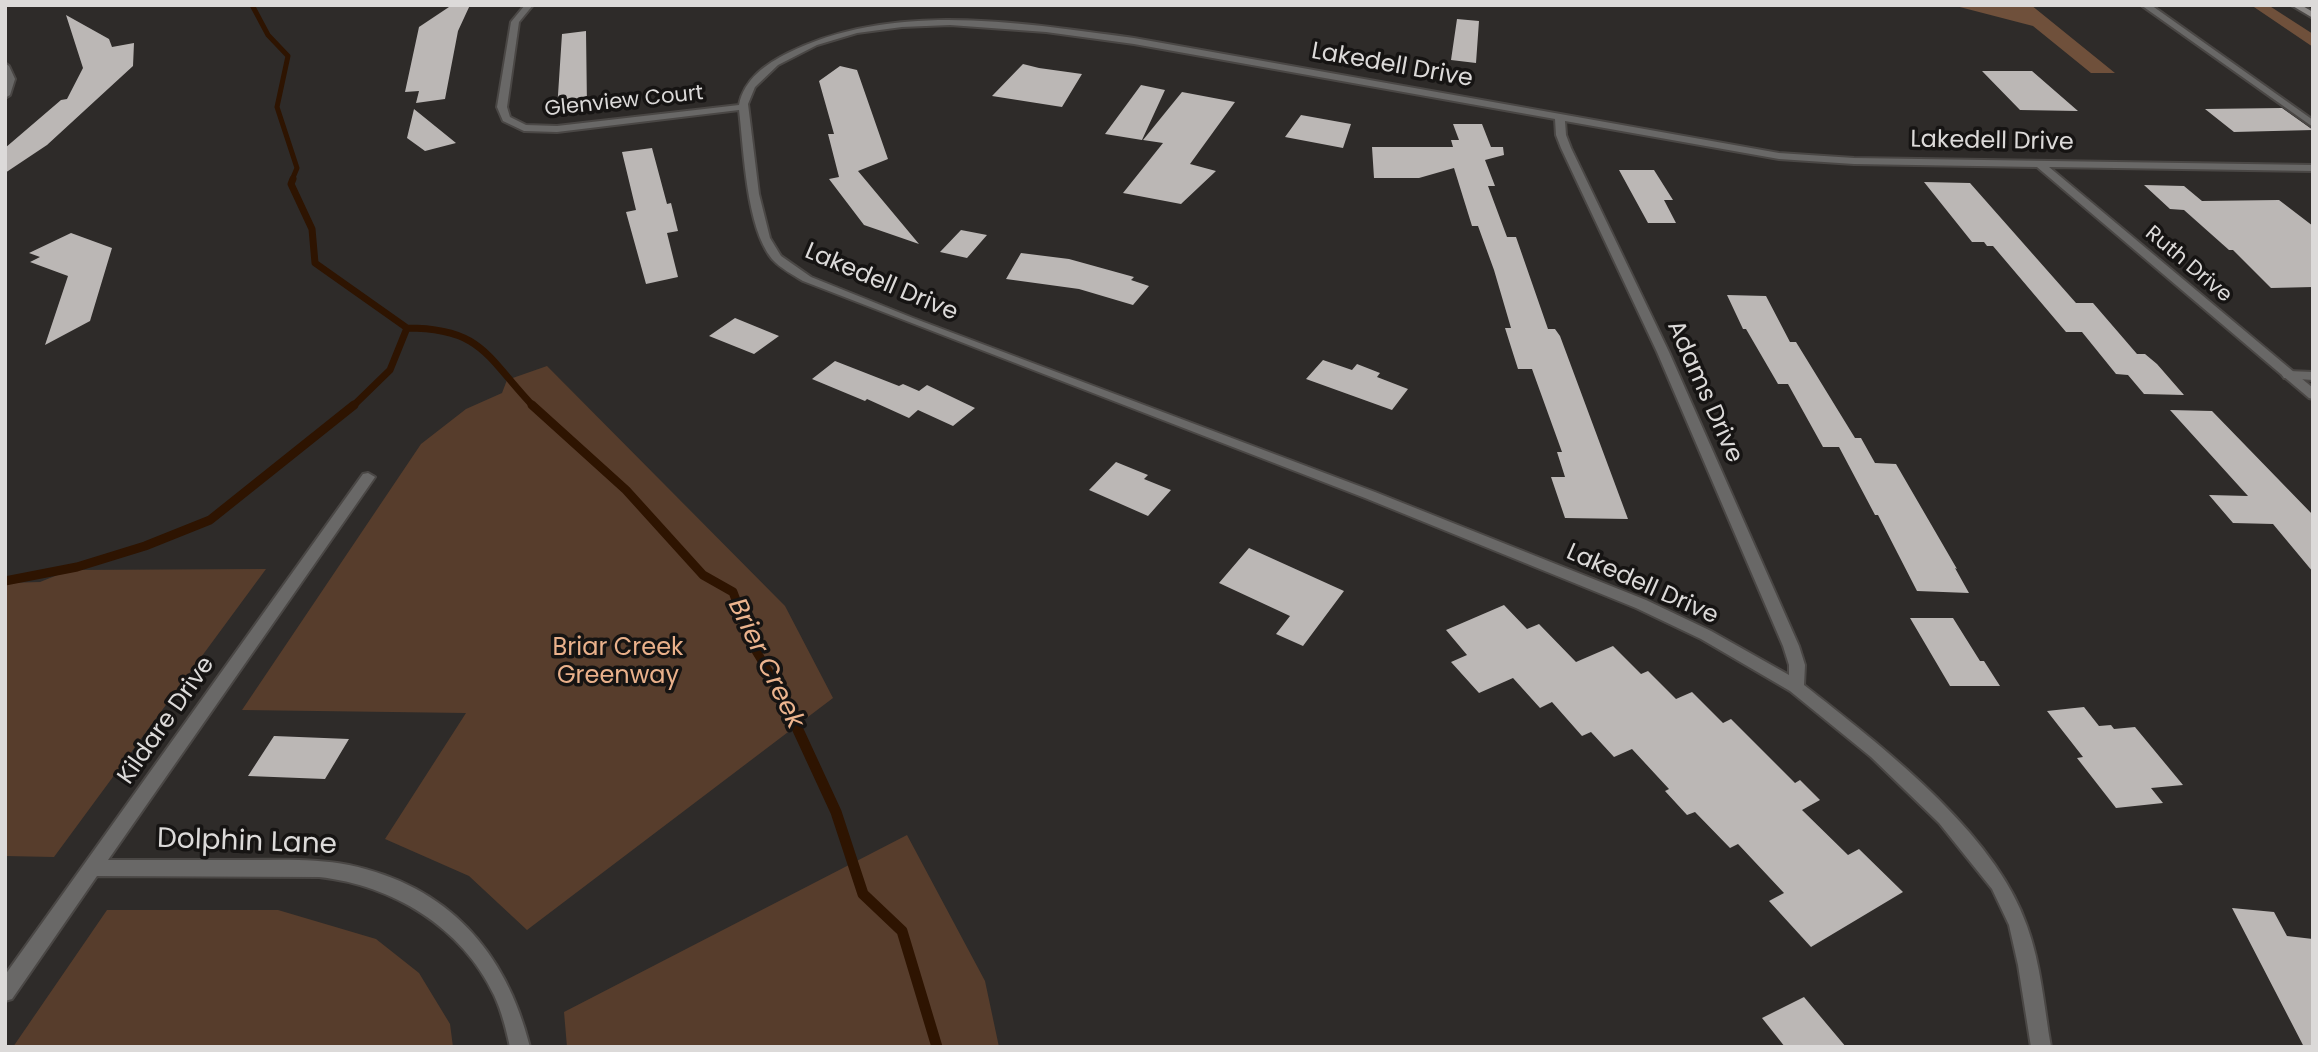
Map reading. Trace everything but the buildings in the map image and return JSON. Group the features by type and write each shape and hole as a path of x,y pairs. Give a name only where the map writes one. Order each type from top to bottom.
{"main road":[{"path":"2295,5 2313,16"}],"street":[{"name":"Glenview Court","path":"529,5 515,22 502,107 506,119 517,125 534,129 576,128 744,107"},
{"path":"2145,5 2313,124"},
{"name":"Lakedell Drive","path":"2041,1047 2028,965 2018,925 1999,883 1945,818 1877,752 1797,687 1706,635 1640,604 1370,495 807,279 778,258 765,238 754,194 744,107 748,89 770,66 808,45 877,28 975,23 1041,28 1134,41 1803,159 2313,168"},
{"path":"5,66 10,79 5,95"},
{"name":"Adams Drive","path":"1560,118 1561,135 1566,148 1663,352 1791,646 1797,665 1797,687"},
{"name":"Ruth Drive","path":"2040,164 2313,396"},
{"path":"2288,375 2313,376"},
{"name":"Kildare Drive","path":"5,992 368,477"},
{"name":"Dolphin Lane","path":"94,868 307,868 362,876 395,888 419,900 467,937 491,968 504,993 520,1047"}],"green space":[{"name":"Briar Creek Greenway","path":"547,366 785,606 833,698 527,930 469,876 385,839 466,713 242,710 421,444 466,409 502,393 507,380"},
{"path":"266,569 54,857 5,856 5,583 40,582 70,570"},
{"path":"907,835 985,981 999,1047 567,1047 564,1012"},
{"path":"107,910 278,910 376,939 419,973 450,1024 453,1047 13,1047"}],"shaded area":[{"path":"1952,5 2031,5 2115,73 2091,73 2033,26"},
{"path":"2251,5 2268,5 2313,34 2313,47"}],"waterway":[{"path":"252,5 268,35 288,56 277,107 297,168 292,180"},
{"path":"293,179 291,184 312,229 315,263 407,328"},
{"path":"352,407 390,370 407,328"},
{"name":"Brier Creek","path":"407,328 432,329 468,340 493,360 533,406"},
{"path":"5,581 77,567 145,546 210,520 354,405"},
{"name":"Brier Creek","path":"533,406 626,490 703,575 733,592 753,646 781,692"},
{"name":"Brier Creek","path":"780,691 836,812 863,894 902,931 937,1047"}]}
